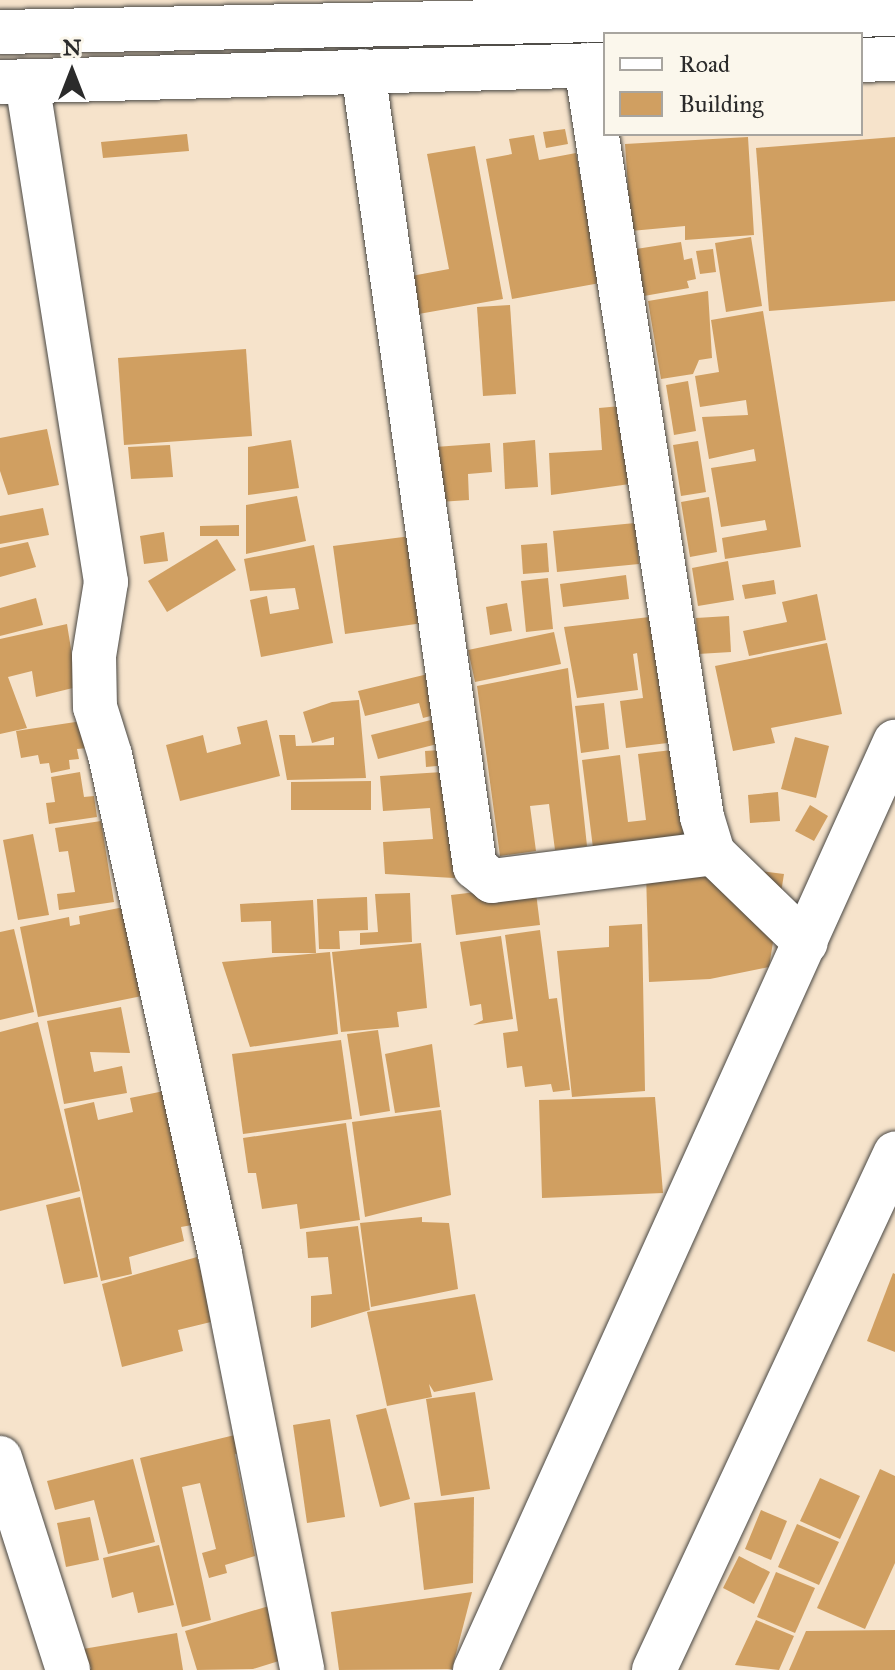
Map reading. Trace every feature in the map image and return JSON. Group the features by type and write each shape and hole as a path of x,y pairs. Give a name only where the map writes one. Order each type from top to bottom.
{"street":[{"path":"0,32 188,14 895,14"},
{"path":"863,60 895,59"},
{"path":"302,1670 220,1254 110,755 95,707 94,656 106,582 14,82 596,65 603,115"},
{"path":"363,71 475,867 492,881 713,853"},
{"path":"606,136 702,817 713,853 806,943"},
{"path":"475,1670 895,742"},
{"path":"654,1670 895,1154"},
{"path":"0,1458 10,1524 68,1670"}],"building":[{"path":"565,129 568,144 546,148 543,132"},
{"path":"187,134 189,151 103,158 101,142"},
{"path":"534,135 539,160 576,153 600,283 512,299 486,159 512,154 509,139"},
{"path":"748,137 754,235 685,240 685,226 631,231 625,144"},
{"path":"895,137 895,301 769,311 756,148"},
{"path":"475,146 503,299 413,315 406,277 449,269 427,154"},
{"path":"751,237 762,306 726,312 715,243"},
{"path":"681,242 684,260 692,258 696,279 687,281 689,288 644,296 636,249"},
{"path":"713,249 716,272 700,274 696,251"},
{"path":"708,291 712,358 699,360 693,374 661,379 648,301"},
{"path":"510,305 516,394 483,396 477,307"},
{"path":"763,311 801,547 725,559 722,538 767,530 765,520 721,527 711,468 756,461 754,449 709,459 702,417 748,415 746,400 700,407 695,376 719,372 711,320"},
{"path":"246,349 252,436 124,445 118,358"},
{"path":"688,381 696,431 674,435 666,385"},
{"path":"621,406 637,483 551,495 549,453 602,450 599,408"},
{"path":"47,429 59,485 8,495 0,471 0,438"},
{"path":"291,440 299,488 248,495 248,447"},
{"path":"535,440 538,487 505,489 503,443"},
{"path":"698,441 706,492 681,496 673,445"},
{"path":"490,443 492,472 468,474 469,500 439,502 435,447"},
{"path":"170,445 173,477 131,479 128,447"},
{"path":"297,496 306,541 246,554 246,505"},
{"path":"709,497 717,552 690,557 681,502"},
{"path":"43,508 49,535 0,544 0,516"},
{"path":"635,523 639,564 557,572 553,531"},
{"path":"239,525 239,536 200,536 200,526"},
{"path":"164,532 168,561 144,564 140,536"},
{"path":"411,536 423,623 345,634 333,546"},
{"path":"217,539 236,570 167,612 148,581"},
{"path":"28,542 36,567 0,577 0,548"},
{"path":"547,543 549,572 523,574 521,545"},
{"path":"314,545 333,643 261,657 250,600 267,596 270,614 299,609 295,588 250,591 244,559"},
{"path":"728,561 734,600 698,606 692,568"},
{"path":"626,575 629,599 563,607 560,584"},
{"path":"548,578 553,629 526,632 521,581"},
{"path":"774,580 776,594 745,599 742,585"},
{"path":"817,594 826,640 749,656 743,631 787,622 782,602"},
{"path":"36,598 43,625 0,636 0,608"},
{"path":"507,603 512,631 490,635 486,607"},
{"path":"658,616 676,742 626,748 620,701 643,698 637,653 633,654 638,690 577,698 564,627"},
{"path":"729,616 731,652 698,654 696,618"},
{"path":"67,624 77,687 36,697 32,671 8,677 27,728 0,734 0,639"},
{"path":"554,632 561,664 475,682 468,650"},
{"path":"827,643 842,714 771,728 775,743 733,751 715,666"},
{"path":"568,668 587,846 555,850 549,804 530,806 536,851 500,856 477,686"},
{"path":"436,672 446,712 423,718 419,703 365,716 358,691"},
{"path":"359,700 366,778 287,780 279,735 295,735 296,746 334,745 334,737 312,743 303,712 332,702"},
{"path":"604,703 609,749 581,753 575,706"},
{"path":"447,716 453,740 378,759 371,735"},
{"path":"267,720 280,776 180,801 166,745 203,735 207,753 241,744 237,727"},
{"path":"82,721 87,748 77,749 79,759 69,760 70,769 51,773 49,763 40,764 38,755 21,758 16,731"},
{"path":"795,737 829,746 816,798 781,789"},
{"path":"456,749 457,764 426,767 425,751"},
{"path":"680,749 691,844 594,856 582,760 620,755 628,822 646,820 638,754"},
{"path":"458,771 488,880 385,874 383,842 433,839 430,808 383,811 380,776"},
{"path":"80,772 84,797 94,796 97,817 49,824 46,803 55,802 51,777"},
{"path":"371,781 371,810 291,810 291,782"},
{"path":"778,792 780,821 750,823 748,795"},
{"path":"810,805 828,816 814,841 795,831"},
{"path":"101,821 114,902 59,910 57,894 75,892 68,851 59,852 55,828"},
{"path":"33,834 49,915 18,920 3,840"},
{"path":"717,866 784,874 769,967 710,979 649,982 646,872"},
{"path":"535,885 540,925 456,935 451,895"},
{"path":"410,893 412,942 360,945 360,933 378,932 375,894"},
{"path":"367,897 368,930 339,931 340,949 319,949 317,899"},
{"path":"313,900 316,953 272,953 271,921 241,922 240,904"},
{"path":"129,906 147,995 38,1017 20,927 69,917 70,926 80,924 79,916"},
{"path":"642,924 645,1091 572,1097 557,951 609,947 609,926"},
{"path":"14,929 34,1012 0,1020 0,932"},
{"path":"540,930 549,999 557,998 570,1090 553,1092 551,1084 525,1087 522,1066 507,1068 503,1033 518,1031 505,935"},
{"path":"501,936 513,1019 473,1025 483,1020 481,1004 470,1006 460,942"},
{"path":"421,943 427,1008 397,1012 399,1027 341,1032 332,952"},
{"path":"330,952 338,1034 250,1047 222,962"},
{"path":"121,1007 130,1053 90,1052 94,1072 122,1066 127,1093 64,1104 47,1021"},
{"path":"38,1022 80,1191 0,1211 0,1032"},
{"path":"378,1030 390,1111 360,1116 347,1034"},
{"path":"341,1040 352,1119 243,1134 232,1054"},
{"path":"432,1044 440,1107 395,1113 385,1054"},
{"path":"164,1091 192,1225 181,1227 184,1241 129,1257 132,1274 101,1281 64,1109 94,1102 98,1120 133,1112 130,1098"},
{"path":"655,1097 663,1193 542,1198 539,1100"},
{"path":"441,1110 451,1195 365,1217 352,1122"},
{"path":"346,1123 360,1220 300,1229 297,1204 262,1209 256,1173 248,1173 243,1138"},
{"path":"80,1197 98,1277 64,1284 46,1205"},
{"path":"422,1217 422,1222 449,1223 458,1289 371,1307 360,1223"},
{"path":"358,1226 370,1310 311,1328 311,1296 332,1294 328,1257 308,1258 306,1232"},
{"path":"197,1257 215,1321 178,1330 183,1351 122,1367 102,1284"},
{"path":"895,1274 895,1352 867,1341"},
{"path":"475,1294 493,1380 434,1392 429,1384 432,1397 387,1406 367,1312"},
{"path":"475,1392 490,1489 441,1496 426,1399"},
{"path":"386,1408 410,1499 380,1507 356,1415"},
{"path":"330,1419 345,1517 307,1523 293,1425"},
{"path":"243,1433 248,1451 235,1454 255,1556 225,1565 227,1573 209,1578 202,1553 216,1549 200,1483 182,1487 211,1620 182,1627 140,1458"},
{"path":"133,1459 155,1542 108,1554 94,1500 55,1510 47,1481"},
{"path":"880,1469 895,1476 895,1563 865,1629 817,1608"},
{"path":"820,1478 860,1496 840,1539 800,1521"},
{"path":"474,1497 473,1583 424,1590 414,1503"},
{"path":"761,1510 787,1521 771,1560 745,1549"},
{"path":"90,1517 99,1560 66,1567 57,1523"},
{"path":"797,1524 839,1542 819,1585 778,1567"},
{"path":"159,1545 174,1605 138,1613 133,1592 112,1598 103,1558"},
{"path":"739,1556 770,1572 754,1604 723,1588"},
{"path":"776,1572 815,1588 795,1633 757,1617"},
{"path":"472,1592 452,1669 339,1670 331,1612"},
{"path":"279,1603 295,1656 253,1669 197,1670 185,1631"},
{"path":"756,1620 794,1636 779,1670 735,1665"},
{"path":"895,1630 895,1670 789,1670 806,1631"},
{"path":"177,1633 183,1670 87,1670 83,1649"}]}
